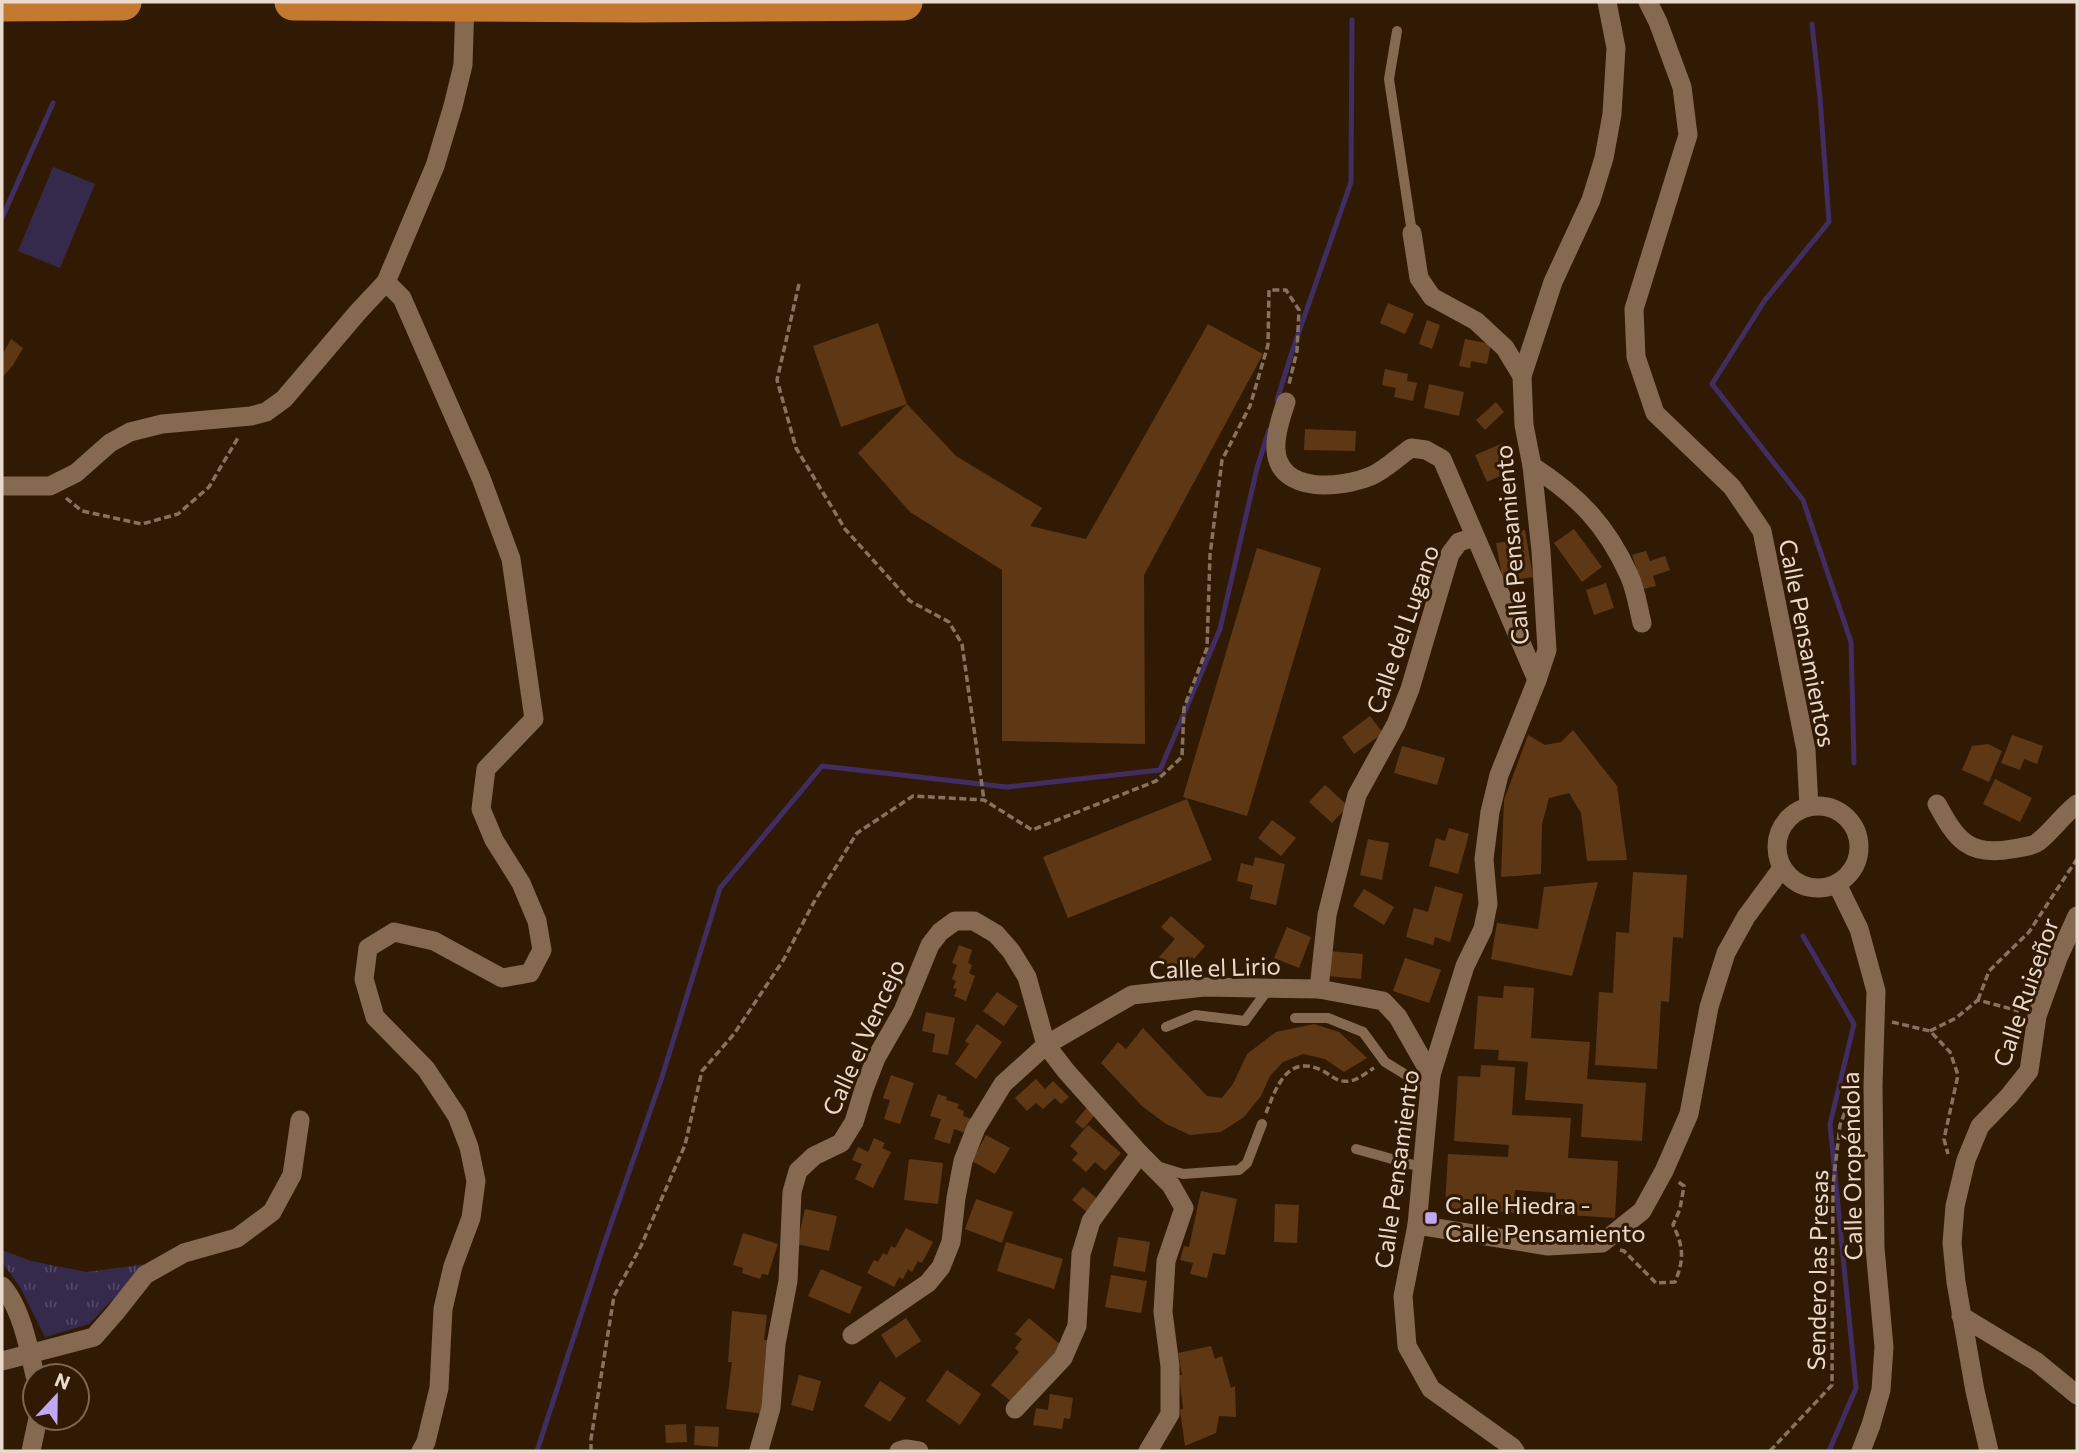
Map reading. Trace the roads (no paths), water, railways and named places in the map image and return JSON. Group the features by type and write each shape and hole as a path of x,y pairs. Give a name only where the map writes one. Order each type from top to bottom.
{"highway":[{"path":"2,3 123,2"},
{"path":"293,2 904,2"}],"street":[{"path":"2,486 50,486 76,473 110,443 130,432 162,424 251,416 266,412 284,399 386,282 435,166 453,106 463,65 464,2"},
{"name":"Calle Pensamiento","path":"1515,1451 1431,1389 1407,1346 1403,1296 1417,1225 1430,1082 1465,966 1483,929 1488,904 1484,859 1490,812 1499,775 1547,650 1541,551 1532,466 1524,425 1522,376 1553,282 1591,200 1604,158 1612,114 1616,48 1607,2"},
{"name":"Calle Pensamientos","path":"1648,2 1682,87 1688,135 1634,309 1636,357 1655,413 1732,487 1762,531 1806,750 1809,807"},
{"path":"1412,233 1419,278 1432,297 1476,321 1505,348 1522,376"},
{"path":"386,282 402,298 481,478 511,559 534,719 486,768 481,809 494,840 521,883 537,921 542,950 530,973 502,978 433,941 394,932 368,948 364,979 375,1017 426,1069 457,1116 470,1147 476,1181 471,1218 453,1266 443,1308 439,1388 426,1442 421,1451"},
{"path":"1286,402 1276,451 1282,469 1296,481 1318,485 1346,484 1373,475 1411,448 1426,450 1442,459 1537,680"},
{"path":"1532,466 1559,483 1581,502 1603,528 1630,577 1642,623"},
{"name":"Calle del Lugano","path":"1320,989 1327,915 1357,795 1396,724 1410,689 1450,554 1459,542 1475,537"},
{"path":"1937,804 1951,830 1966,845 1997,852 2036,844 2077,804"},
{"path":"1825,806 1839,811 1856,831 1860,846 1857,860 1848,876 1837,884 1824,888 1809,888 1791,879 1782,868 1777,848 1778,836 1784,823 1796,812 1809,807 1825,806"},
{"path":"1417,1225 1545,1247 1602,1243 1642,1211 1664,1171 1689,1114 1709,1007 1726,953 1746,917 1782,868"},
{"name":"Calle Oropéndola","path":"1837,884 1859,929 1876,990 1873,1086 1875,1248 1884,1347 1881,1391 1861,1451"},
{"name":"Calle Ruiseñor","path":"1989,1451 1961,1317 1952,1243 1955,1206 1962,1174 1980,1126 2029,1071 2037,1016 2077,916"},
{"name":"Calle el Vencejo","path":"759,1450 771,1408 776,1344 788,1281 792,1192 798,1171 814,1156 841,1143 854,1122 863,1089 876,1058 903,1011 930,945 940,932 955,921 974,921 1004,942 1027,977 1046,1045"},
{"name":"Calle el Lirio","path":"852,1335 928,1283 941,1267 951,1242 963,1161 976,1128 1003,1084 1046,1045 1132,995 1204,987 1320,989 1383,1001 1398,1017 1430,1082"},
{"path":"1046,1045 1066,1071 1171,1185 1184,1208 1166,1261 1163,1312 1170,1366 1170,1414 1148,1451"},
{"path":"2,1361 94,1337 145,1275 184,1253 237,1238 272,1212 292,1175 300,1119"},
{"path":"1015,1409 1063,1358 1077,1326 1081,1254 1091,1221 1144,1158"},
{"path":"2,1286 12,1297 32,1362"},
{"path":"1961,1317 2037,1362 2077,1395"},
{"path":"31,1451 35,1432"},
{"path":"900,1451 906,1448 919,1451"}],"lane":[{"path":"1397,31 1389,79 1412,233"},
{"path":"1166,1027 1195,1015 1245,1021 1269,988"},
{"path":"1295,1018 1328,1018 1363,1032 1385,1062 1430,1082"},
{"path":"1144,1158 1183,1174 1239,1170 1247,1163 1262,1124"},
{"path":"1356,1149 1422,1167"}],"waterway":[{"path":"1277,400 1351,182 1352,20"},
{"path":"1812,24 1829,222 1765,300 1712,384 1803,500 1851,642 1854,763"},
{"path":"2,218 53,103"},
{"path":"537,1451 662,1077 720,888 822,766 1007,787 1160,770 1220,629 1257,468 1269,430"},
{"path":"1803,936 1854,1024 1830,1124 1856,1388 1829,1451"}],"place":[{"name":"Calle Hiedra - Calle Pensamiento","path":"1431,1218"}]}
